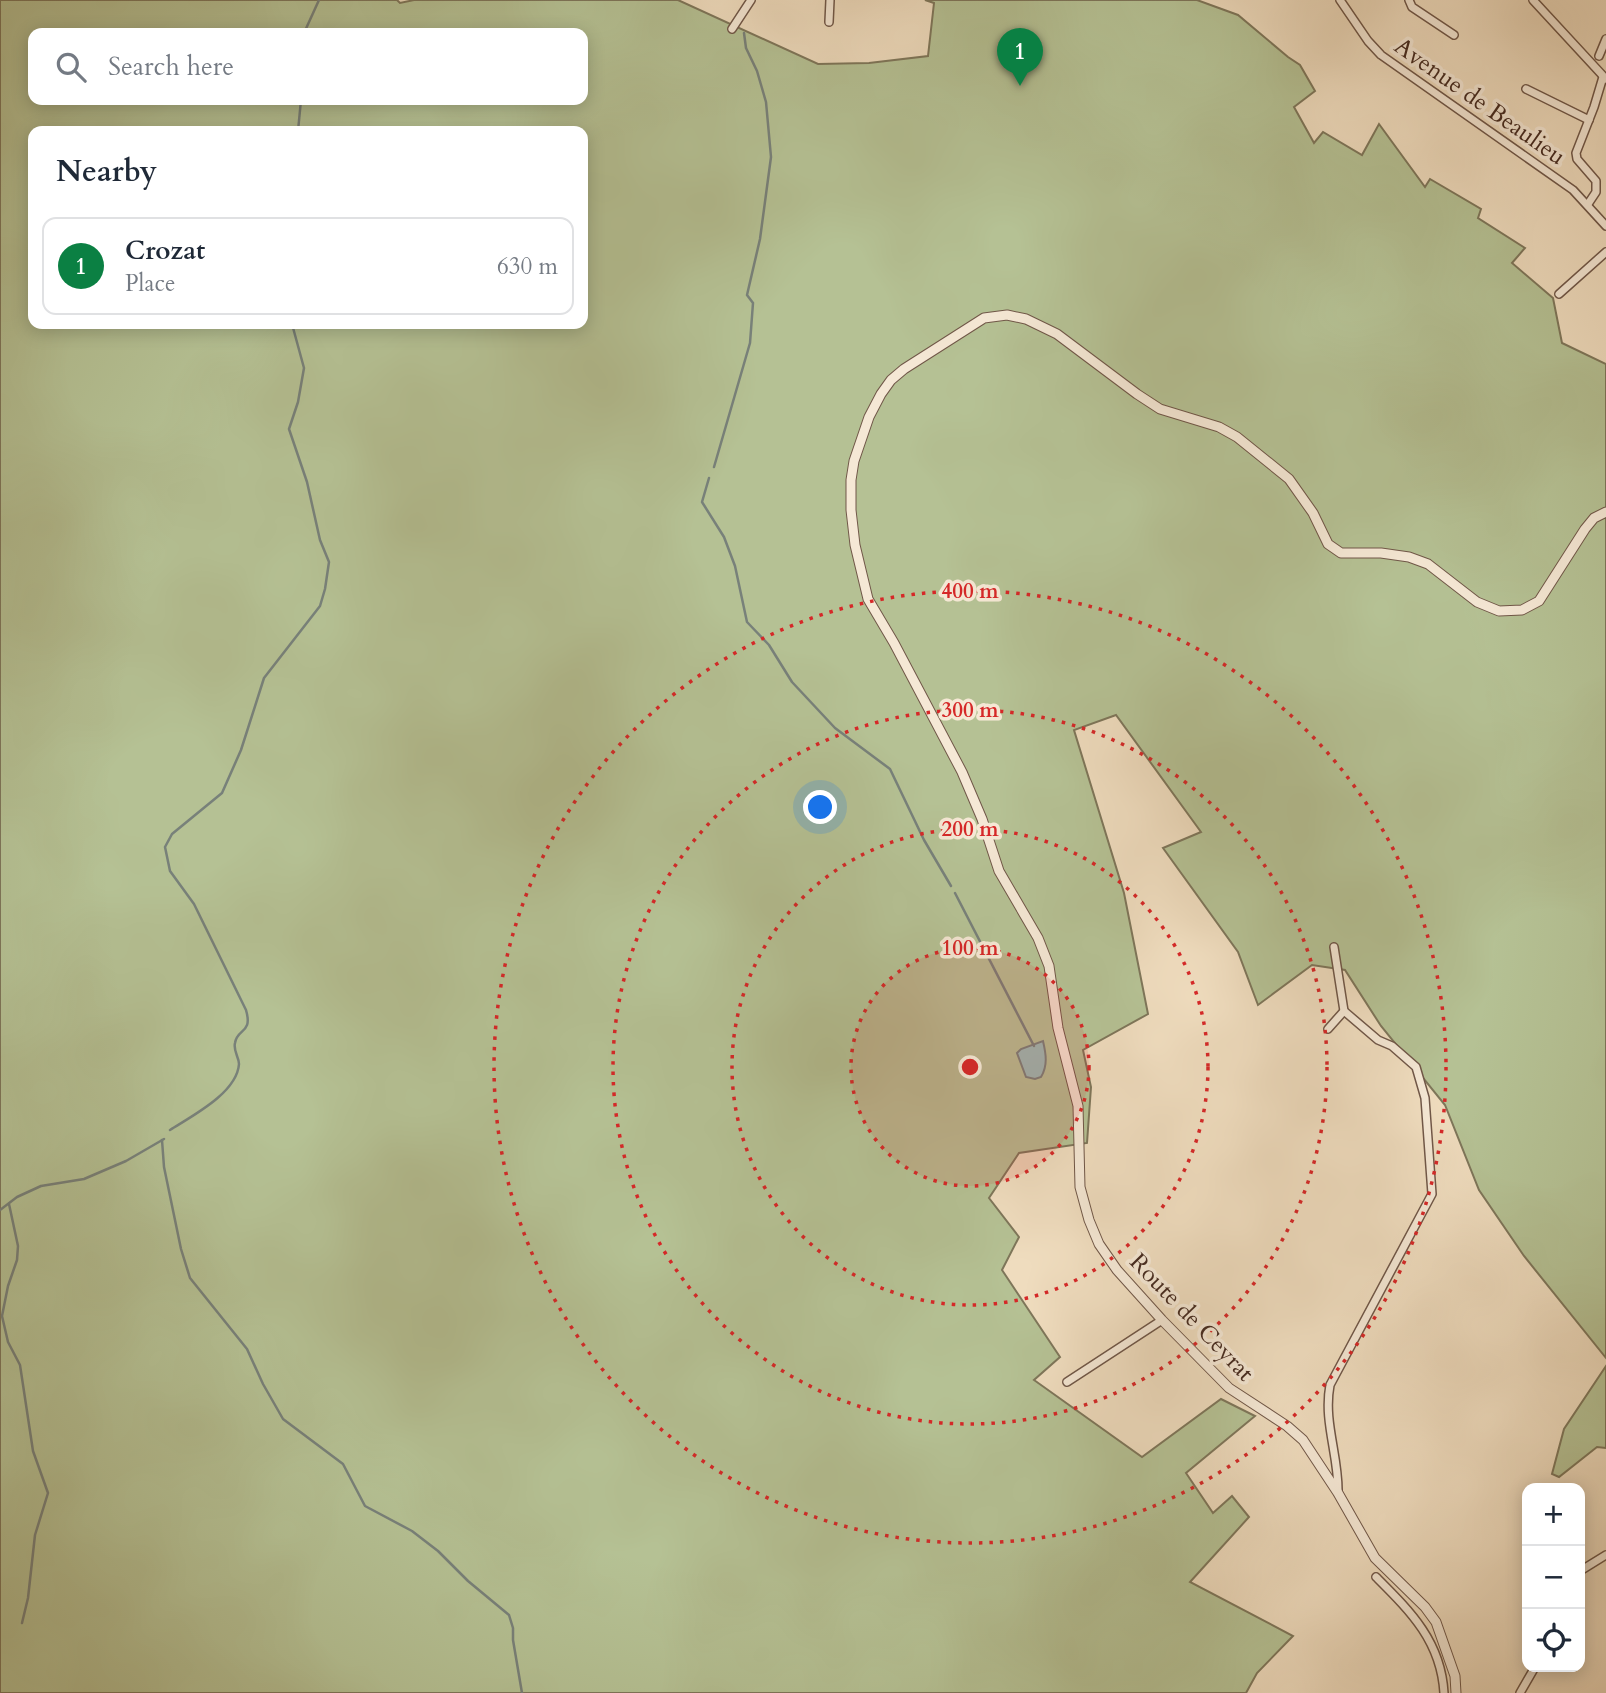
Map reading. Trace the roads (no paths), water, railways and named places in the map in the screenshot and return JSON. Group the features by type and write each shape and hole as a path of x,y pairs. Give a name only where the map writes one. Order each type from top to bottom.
{"street":[{"path":"732,29 751,0"},
{"path":"829,22 830,0"},
{"name":"Avenue de Beaulieu","path":"1340,0 1381,55 1573,190 1606,226"},
{"path":"1409,0 1412,7 1454,35"},
{"path":"1533,0 1604,78 1576,153 1577,159 1596,181 1596,191 1588,204"},
{"path":"1599,56 1606,39"},
{"path":"1527,89 1589,120"},
{"path":"1559,293 1606,252"},
{"name":"Route de Ceyrat","path":"1456,1693 1455,1676 1436,1622 1425,1607 1375,1558 1338,1493 1303,1440 1287,1426 1229,1388 1162,1320 1117,1270 1099,1244 1080,1187 1078,1106 1058,1028 1049,966 1038,939 999,871 982,819 962,772 868,599 860,574 851,510 851,480 854,461 869,417 891,380 984,318 1007,315 1026,319 1058,334 1160,409 1219,427 1237,437 1289,479 1313,513 1328,544 1341,553 1381,553 1409,557 1428,564 1476,602 1499,611 1522,610 1539,601 1585,529 1594,518 1606,512"},
{"path":"1334,947 1344,1011 1416,1067 1425,1098 1432,1194 1330,1385 1327,1400 1328,1426 1338,1473 1338,1493"},
{"path":"1328,1029 1344,1011"},
{"path":"1067,1382 1162,1320"},
{"path":"1585,1568 1606,1555"},
{"path":"1376,1577 1409,1610 1425,1631 1440,1668 1444,1693"},
{"path":"1520,1693 1532,1672"}],"water":[{"path":"1043,1041 1046,1059 1043,1073 1035,1079 1026,1077 1017,1053"}],"waterway":[{"path":"306,28 319,0"},
{"path":"714,467 750,343 753,303 747,295 760,239 771,157 766,102 757,71 746,48 744,33"},
{"path":"298,126 301,105"},
{"path":"170,1130 212,1103 230,1085 239,1064 235,1049 236,1038 246,1027 248,1018 194,904 170,871 165,847 172,834 222,793 241,750 264,678 320,606 325,589 329,562 320,540 307,482 289,429 298,402 304,368 293,329"},
{"path":"709,478 702,502 724,537 735,566 747,622 769,645 792,682 835,728 890,769 924,840 951,886"},
{"path":"955,893 1034,1046"},
{"path":"0,1210 17,1197 41,1186 84,1179 126,1161 164,1139"},
{"path":"162,1140 164,1167 181,1249 190,1278 247,1349 283,1419 343,1464 365,1506 412,1531 509,1615 522,1693"},
{"path":"9,1204 18,1246 17,1260 2,1316 8,1342 20,1365 33,1451 48,1493 35,1535 28,1598 22,1623"}],"place":[{"name":"Crozat","path":"1020,86"}]}
